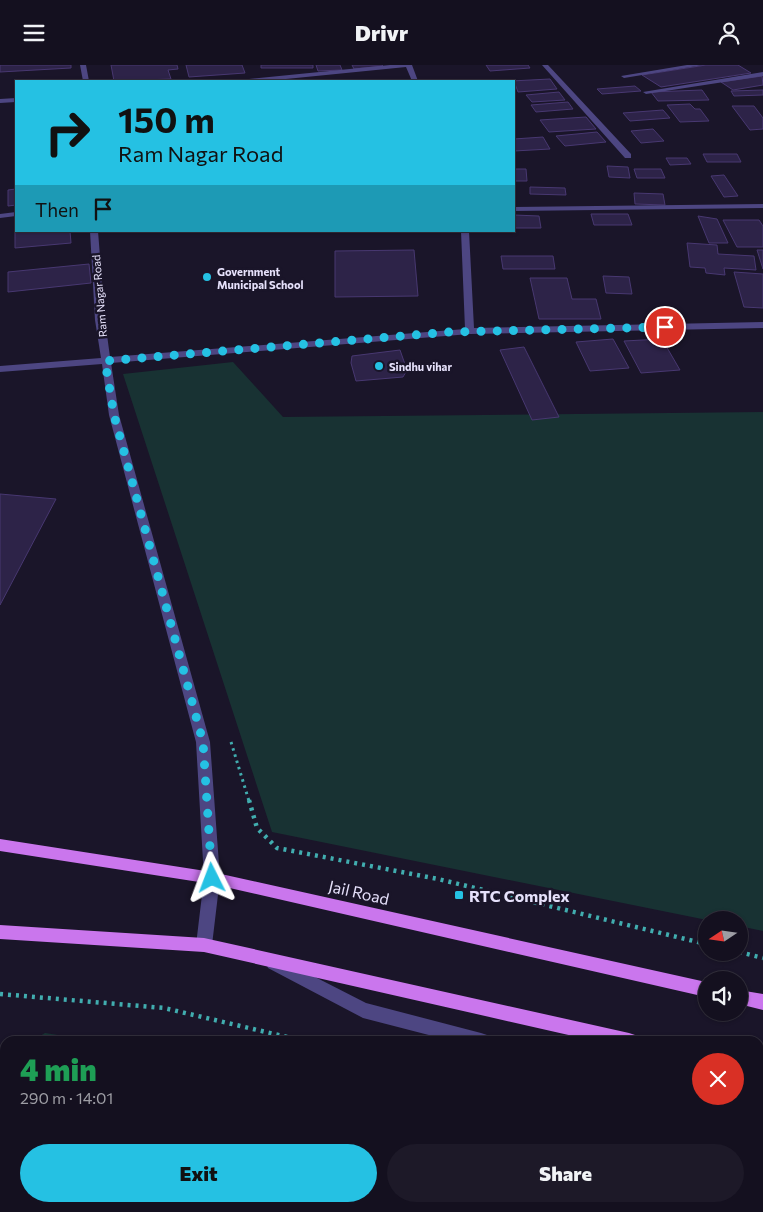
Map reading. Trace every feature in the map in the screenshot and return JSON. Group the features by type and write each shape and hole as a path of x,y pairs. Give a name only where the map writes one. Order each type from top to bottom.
{"main road":[{"name":"Jail Road","path":"0,845 212,878 698,987"},
{"path":"0,851 28,848"},
{"path":"0,932 204,945 608,1036"},
{"path":"748,999 763,1002"}],"street":[{"path":"83,65 86,80"},
{"path":"258,80 408,65 415,80"},
{"path":"545,65 628,156"},
{"path":"624,76 700,65"},
{"path":"757,65 763,70"},
{"path":"646,92 763,74"},
{"path":"0,101 15,100"},
{"path":"515,209 763,205"},
{"path":"0,216 15,214"},
{"name":"Ram Nagar Road","path":"94,232 105,361 114,415 203,742 212,878 204,945"},
{"path":"465,232 470,331"},
{"path":"0,369 470,331 763,325"},
{"path":"265,959 363,1011 461,1036"}],"path":[{"path":"230,737 257,828 276,848 438,879 698,942"},
{"path":"748,954 763,958"},
{"path":"0,994 164,1008 283,1036"}],"green space":[{"path":"233,362 283,417 763,412 763,931 748,928 748,911 698,911 698,918 272,832 123,374"},
{"path":"45,1033 64,1036 40,1036"}],"building":[{"path":"0,65 71,65 71,68 0,72"},
{"path":"111,65 177,65 178,69 168,70 171,79 114,80"},
{"path":"186,65 242,65 245,73 189,77"},
{"path":"261,65 313,65 313,68 261,68"},
{"path":"316,65 340,65 342,70 318,71"},
{"path":"352,65 382,65 383,66 354,69"},
{"path":"486,65 528,65 530,68 490,71"},
{"path":"706,65 738,65 751,73 661,87 642,75"},
{"path":"762,76 763,85 733,90 721,82"},
{"path":"550,79 557,89 518,92 515,81"},
{"path":"635,86 641,91 602,94 597,89"},
{"path":"702,90 709,100 658,101 651,92"},
{"path":"763,90 763,95 734,96 731,91"},
{"path":"559,92 565,100 532,102 526,95"},
{"path":"568,102 573,109 536,112 531,105"},
{"path":"690,104 695,109 700,109 709,121 680,122 667,105"},
{"path":"732,106 754,106 763,118 763,129 750,130"},
{"path":"663,110 670,118 630,121 623,113"},
{"path":"586,117 596,129 549,132 540,120"},
{"path":"653,129 664,141 641,143 631,131"},
{"path":"597,132 606,142 565,146 556,136"},
{"path":"543,137 550,149 515,151 515,139"},
{"path":"703,154 737,154 741,162 707,162"},
{"path":"666,158 687,158 691,164 670,165"},
{"path":"607,166 628,167 630,178 609,177"},
{"path":"515,169 526,169 527,181 515,181"},
{"path":"634,169 661,169 665,178 637,178"},
{"path":"724,175 738,196 724,197 711,176"},
{"path":"530,187 565,188 566,195 530,194"},
{"path":"15,189 15,205 8,206 8,190"},
{"path":"634,193 663,194 665,205 635,204"},
{"path":"591,214 628,214 632,225 594,225"},
{"path":"515,215 539,216 541,228 515,228"},
{"path":"698,216 717,219 728,243 709,243"},
{"path":"723,220 759,220 763,226 763,247 737,247"},
{"path":"15,232 70,232 71,243 15,248"},
{"path":"687,243 717,245 718,254 754,256 756,270 724,268 725,275 706,273 705,268 690,267"},
{"path":"414,250 418,296 335,297 335,251"},
{"path":"757,250 763,250 763,269"},
{"path":"501,256 553,256 555,269 503,269"},
{"path":"89,264 91,283 8,292 8,272"},
{"path":"734,272 763,274 763,308 744,307"},
{"path":"603,276 629,277 632,294 606,293"},
{"path":"530,278 567,278 572,299 596,299 601,319 539,319"},
{"path":"613,339 629,368 590,371 576,342"},
{"path":"662,339 680,370 641,373 624,341"},
{"path":"524,347 559,417 532,420 500,350"},
{"name":"Sindhu vihar","path":"400,350 407,370 403,377 356,381 351,363 352,356"},
{"path":"0,494 56,499 0,605"}],"place":[{"name":"Government Municipal School","path":"207,277"},
{"name":"Sindhu vihar","path":"379,366"},
{"name":"RTC Complex","path":"459,895"}],"route":[{"path":"212,878 203,742 114,415 105,361 450,332 665,327"}]}
